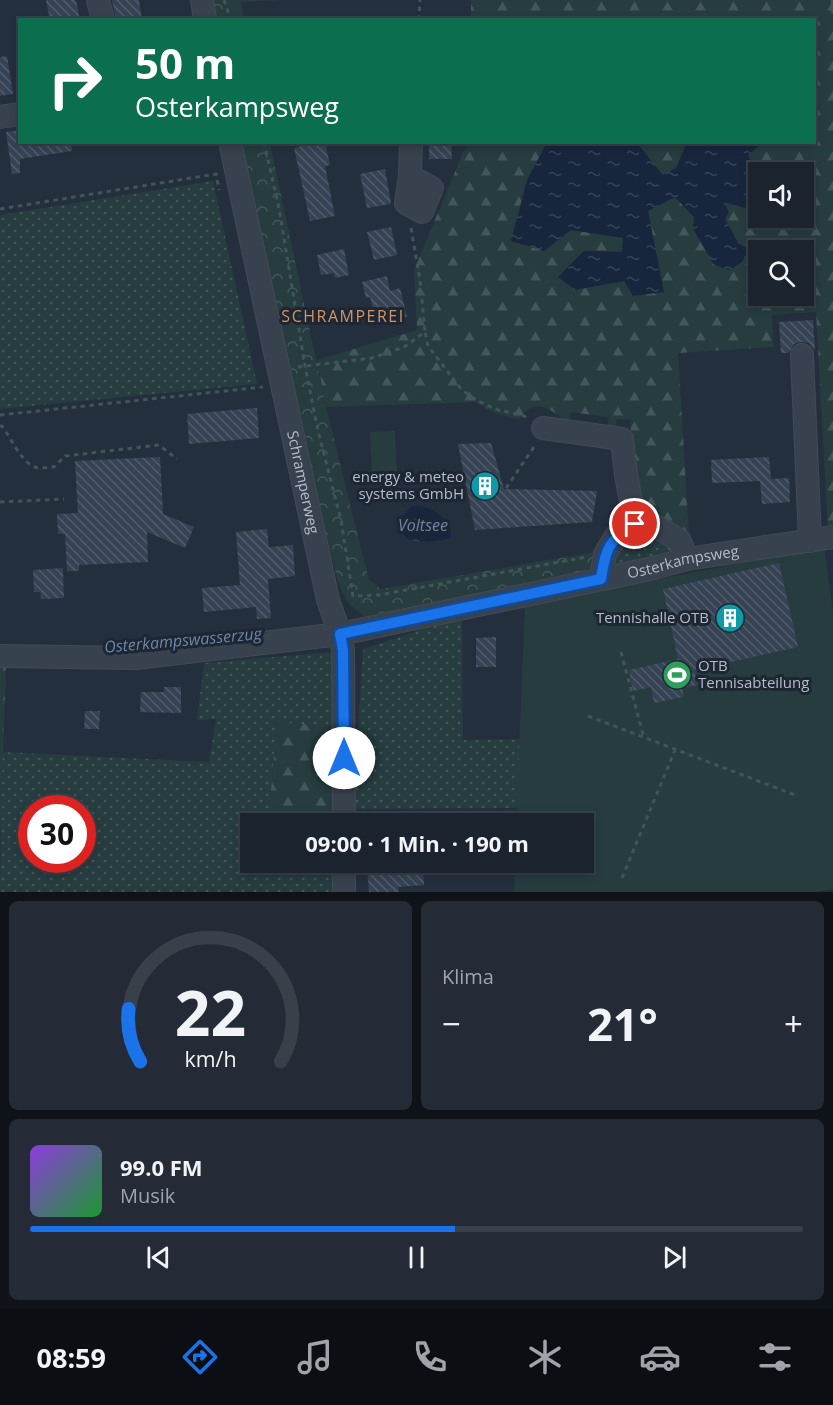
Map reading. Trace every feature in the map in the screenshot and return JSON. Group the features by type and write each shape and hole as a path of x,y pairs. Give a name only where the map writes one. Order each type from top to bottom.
{"street":[{"path":"98,0 102,18"},
{"path":"202,0 205,18"},
{"path":"0,117 18,114"},
{"name":"Schramperweg","path":"230,144 270,373 343,650 344,813"},
{"path":"406,203 411,144"},
{"path":"802,355 810,541"},
{"path":"543,428 622,439 635,524"},
{"path":"601,579 605,554 616,536 635,524 657,527 680,541 687,559"},
{"name":"Osterkampsweg","path":"0,656 136,658 340,634 687,559 833,537"},
{"path":"344,873 344,892"}],"path":[{"path":"224,0 230,18"},
{"path":"419,18 420,0"},
{"path":"832,0 833,14"},
{"path":"264,144 279,208 305,366 318,431 338,508 353,596 379,595 605,554"},
{"path":"0,209 216,174 221,196"},
{"path":"406,203 420,280 428,346 462,390 478,401 498,410 522,415 543,428 533,450 506,488"},
{"path":"0,415 263,387 270,373 305,366 372,358 404,347 425,333"},
{"path":"1,426 25,462 37,468 54,467 65,456 159,445 177,459"},
{"path":"0,502 64,499"},
{"path":"621,652 644,738"},
{"path":"588,716 795,795"},
{"path":"622,878 675,750"}],"green space":[{"path":"213,0 281,0 241,2 244,18 217,18"},
{"path":"471,0 833,0 833,529 828,530 816,312 772,315 773,347 678,353 690,552 637,517 630,420 617,419 615,430 607,429 609,417 571,412 569,424 557,414 538,406 531,407 519,419 497,414 475,402 326,407 317,360 417,330 414,270 467,144 546,144 544,251 571,230 623,237 622,252 584,251 558,277 575,289 624,281 648,211 675,197 694,217 738,243 725,219 729,212 723,201 745,208 748,205 748,228 814,228 814,162 751,162 748,155 761,144 816,144 816,18 471,18"},
{"path":"241,144 270,144 326,407 369,580 381,589 601,551 599,574 364,616 348,603 338,583 288,378"},
{"path":"638,144 683,144 685,147 676,168 663,176"},
{"path":"213,181 257,384 0,409 0,215"},
{"path":"395,431 397,476 372,478 370,432"},
{"path":"640,530 674,547 679,557 611,570 611,556"},
{"name":"OTB Tennisabteilung","path":"824,547 833,611 833,889 814,892 514,892 515,873 594,873 594,813 516,813 525,605"},
{"path":"462,616 463,740 522,739 517,808 353,809 363,649"},
{"path":"333,652 338,727 277,722 269,813 240,813 240,873 336,873 335,892 0,892 2,752 209,762 216,719 197,720 204,663"},
{"path":"0,668 6,668 0,848"},
{"path":"277,722 338,727 336,813 269,813"}],"water":[{"path":"546,144 638,144 663,175 676,168 685,147 683,144 761,144 748,155 751,162 748,162 748,205 745,208 723,202 729,212 725,219 738,243 748,249 742,262 730,270 714,265 693,229 694,217 675,197 648,211 664,292 633,296 624,281 575,290 558,277 584,251 622,252 623,238 571,230 544,251 511,241 527,180"},
{"name":"Voltsee","path":"413,506 428,508 441,516 449,524 450,538 425,542 406,537 401,529 402,519"}],"building":[{"path":"46,0 76,0 80,18 50,18"},
{"path":"112,0 139,0 142,18 116,18"},
{"path":"7,56 13,94 0,96 0,57"},
{"path":"18,130 18,144 71,144 72,151 20,159 20,173 12,174 6,132"},
{"path":"310,144 325,144 330,165 325,166 335,216 310,221 294,148"},
{"path":"429,144 451,144 452,159 429,159"},
{"path":"385,169 391,204 367,208 360,174"},
{"path":"391,227 397,255 374,260 367,232"},
{"path":"344,249 349,275 335,278 334,273 321,275 317,255"},
{"path":"387,276 390,291 400,288 407,317 377,324 370,297 366,298 362,282"},
{"path":"813,320 815,351 809,343 801,342 794,344 789,353 781,353 779,322"},
{"path":"257,408 259,438 189,444 187,414"},
{"name":"energy & meteo systems GmbH","path":"491,443 504,489 597,491 592,522 475,530 458,444"},
{"path":"160,457 163,514 194,527 185,548 147,532 148,562 79,565 79,571 67,571 65,534 58,534 57,514 78,513 75,461"},
{"path":"769,457 771,479 789,478 790,502 762,504 760,481 712,483 711,460"},
{"path":"267,529 269,547 293,545 295,576 268,579 271,618 257,619 256,607 204,612 202,588 240,585 236,532"},
{"name":"Tennishalle OTB","path":"779,563 798,647 695,670 698,685 682,688 684,697 654,703 651,687 633,691 629,670 678,659 663,589"},
{"path":"63,568 64,598 41,599 40,592 34,592 33,570"},
{"path":"496,637 496,667 476,667 476,638"},
{"path":"164,687 181,687 181,713 140,712 141,692 164,692"},
{"path":"85,711 100,711 99,729 84,729"},
{"path":"367,873 423,873 424,885 398,887 399,892 369,892"}],"place":[{"name":"energy & meteo systems GmbH","path":"485,486"},
{"name":"Tennishalle OTB","path":"730,618"},
{"name":"OTB Tennisabteilung","path":"677,675"}],"district":[{"name":"SCHRAMPEREI","path":"343,316"}],"route":[{"path":"344,758 343,650 340,634 601,579 605,554 616,536 635,524"}],"water label":[{"name":"Osterkampswasserzug","path":"183,640"}]}
